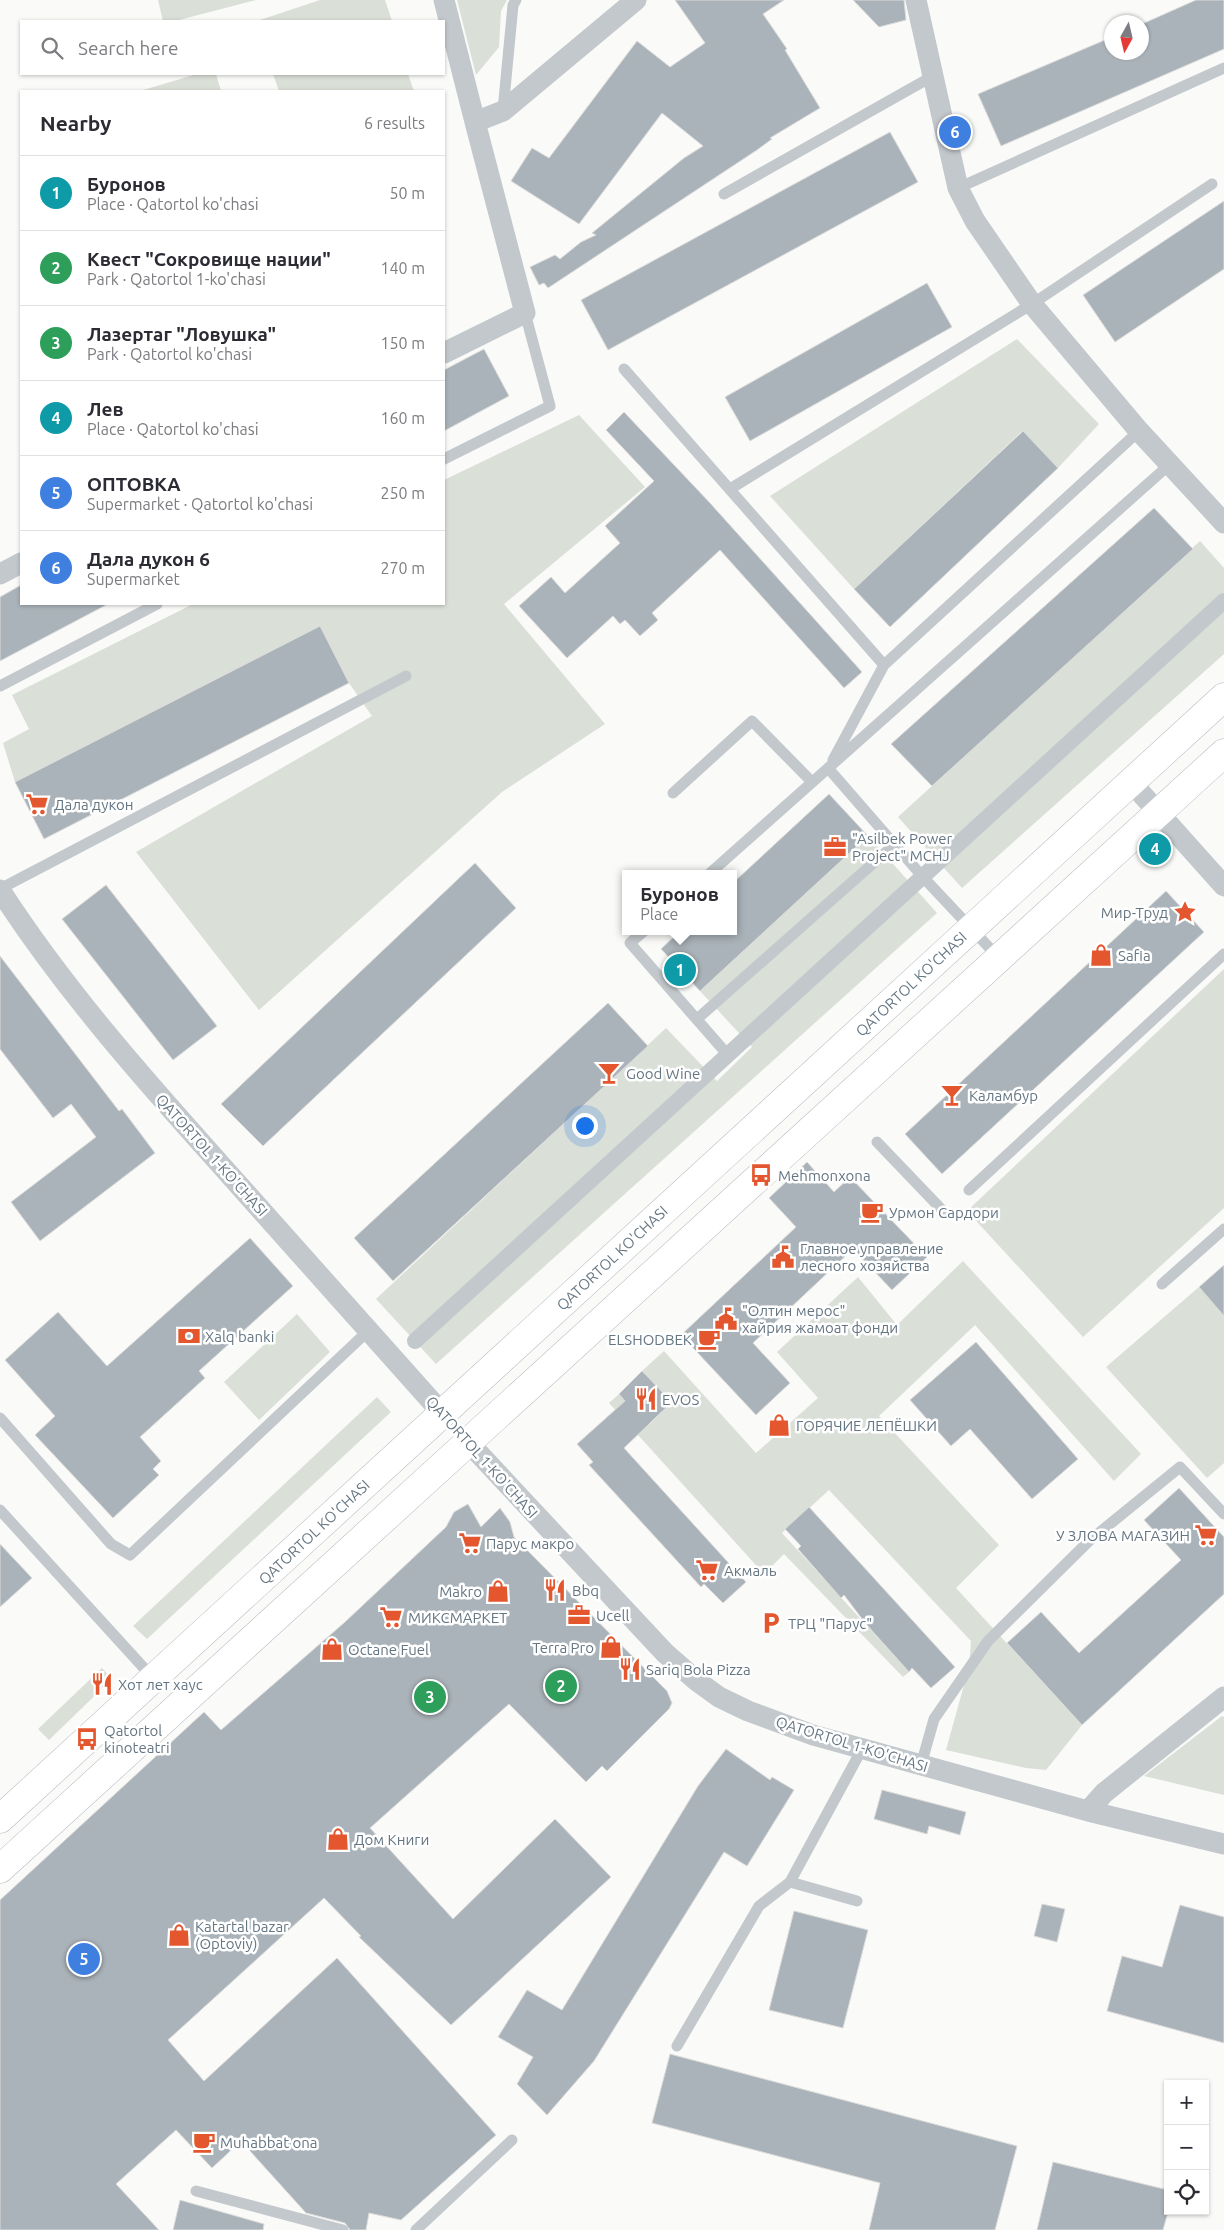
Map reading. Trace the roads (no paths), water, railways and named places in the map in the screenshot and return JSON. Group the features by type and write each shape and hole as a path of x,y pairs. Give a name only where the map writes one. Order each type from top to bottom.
{"main road":[{"name":"QATORTOL KO'CHASI","path":"0,1819 1224,697"},
{"path":"0,1869 1224,753"},
{"name":"QATORTOL 1-KO'CHASI","path":"442,1414 468,1442"},
{"path":"154,1678 179,1706"}],"street":[{"path":"444,0 525,313 445,353"},
{"path":"475,122 503,111 636,0"},
{"path":"916,0 958,188 996,254 1032,304 1139,431 1224,523"},
{"path":"0,574 20,564"},
{"path":"415,1341 1224,601"},
{"path":"1131,782 1224,886"},
{"name":"QATORTOL 1-KO'CHASI","path":"0,889 27,931 84,1009 442,1414"},
{"name":"QATORTOL 1-KO'CHASI","path":"468,1442 645,1633 697,1682 719,1697 748,1711 813,1735 1088,1811 1224,1844"},
{"path":"1088,1811 1104,1793 1224,1697"}],"lane":[{"path":"503,111 513,6 516,0"},
{"path":"958,188 1224,68"},
{"path":"724,194 933,76"},
{"path":"730,489 1032,304 1212,184"},
{"path":"445,458 550,406 525,313"},
{"path":"624,369 884,665"},
{"path":"828,768 884,665 1139,431"},
{"path":"713,870 1169,464"},
{"path":"0,686 155,605"},
{"path":"0,889 406,676"},
{"path":"673,794 752,721 812,782"},
{"path":"828,768 922,876 999,958"},
{"path":"697,1019 895,844"},
{"path":"639,935 630,943 727,1054"},
{"path":"969,1190 1224,954"},
{"path":"877,1142 945,1213"},
{"path":"1162,1284 1224,1229"},
{"path":"0,1418 111,1544 130,1555 368,1331"},
{"path":"921,1765 934,1719 988,1641 1089,1541 1180,1467 1224,1514"},
{"path":"0,1510 154,1678"},
{"path":"677,2046 759,1906 790,1882 862,1749"},
{"path":"790,1882 857,1901"},
{"path":"416,2230 512,2140"},
{"path":"196,2191 344,2230"}],"place":[{"name":"Дала дукон 6","path":"955,132"},
{"name":"Дала дукон","path":"37,804"},
{"name":"\"Asilbek Power Project\" MCHJ","path":"835,847"},
{"name":"Лев","path":"1155,849"},
{"name":"Мир-Труд","path":"1185,912"},
{"name":"Safia","path":"1101,955"},
{"name":"Буронов","path":"680,970"},
{"name":"Good Wine","path":"609,1073"},
{"name":"Каламбур","path":"952,1095"},
{"name":"Mehmonxona","path":"761,1175"},
{"name":"Урмон Сардори","path":"872,1212"},
{"name":"Главное управление лесного хозяйства","path":"783,1257"},
{"name":"\"Олтин мерос\" хайрия жамоат фонди","path":"726,1319"},
{"name":"Xalq banki","path":"189,1336"},
{"name":"ELSHODBEK","path":"709,1339"},
{"name":"EVOS","path":"646,1399"},
{"name":"ГОРЯЧИЕ ЛЕПЁШКИ","path":"779,1425"},
{"name":"У ЗЛОВА МАГАЗИН","path":"1206,1535"},
{"name":"Парус макро","path":"470,1543"},
{"name":"Акмаль","path":"707,1570"},
{"name":"Bbq","path":"555,1590"},
{"name":"Makro","path":"498,1591"},
{"name":"Ucell","path":"579,1615"},
{"name":"МИКСМАРКЕТ","path":"391,1617"},
{"name":"ТРЦ \"Парус\"","path":"771,1623"},
{"name":"Terra Pro","path":"611,1647"},
{"name":"Octane Fuel","path":"332,1649"},
{"name":"Sariq Bola Pizza","path":"630,1669"},
{"name":"Хот лет хаус","path":"102,1684"},
{"name":"Квест \"Сокровище нации\"","path":"561,1686"},
{"name":"Лазертаг \"Ловушка\"","path":"430,1697"},
{"name":"Qatortol kinoteatri","path":"87,1739"},
{"name":"Дом Книги","path":"338,1839"},
{"name":"Katartal bazar (Optoviy)","path":"179,1935"},
{"name":"ОПТОВКА","path":"84,1959"},
{"name":"Muhabbat ona","path":"204,2142"}]}
